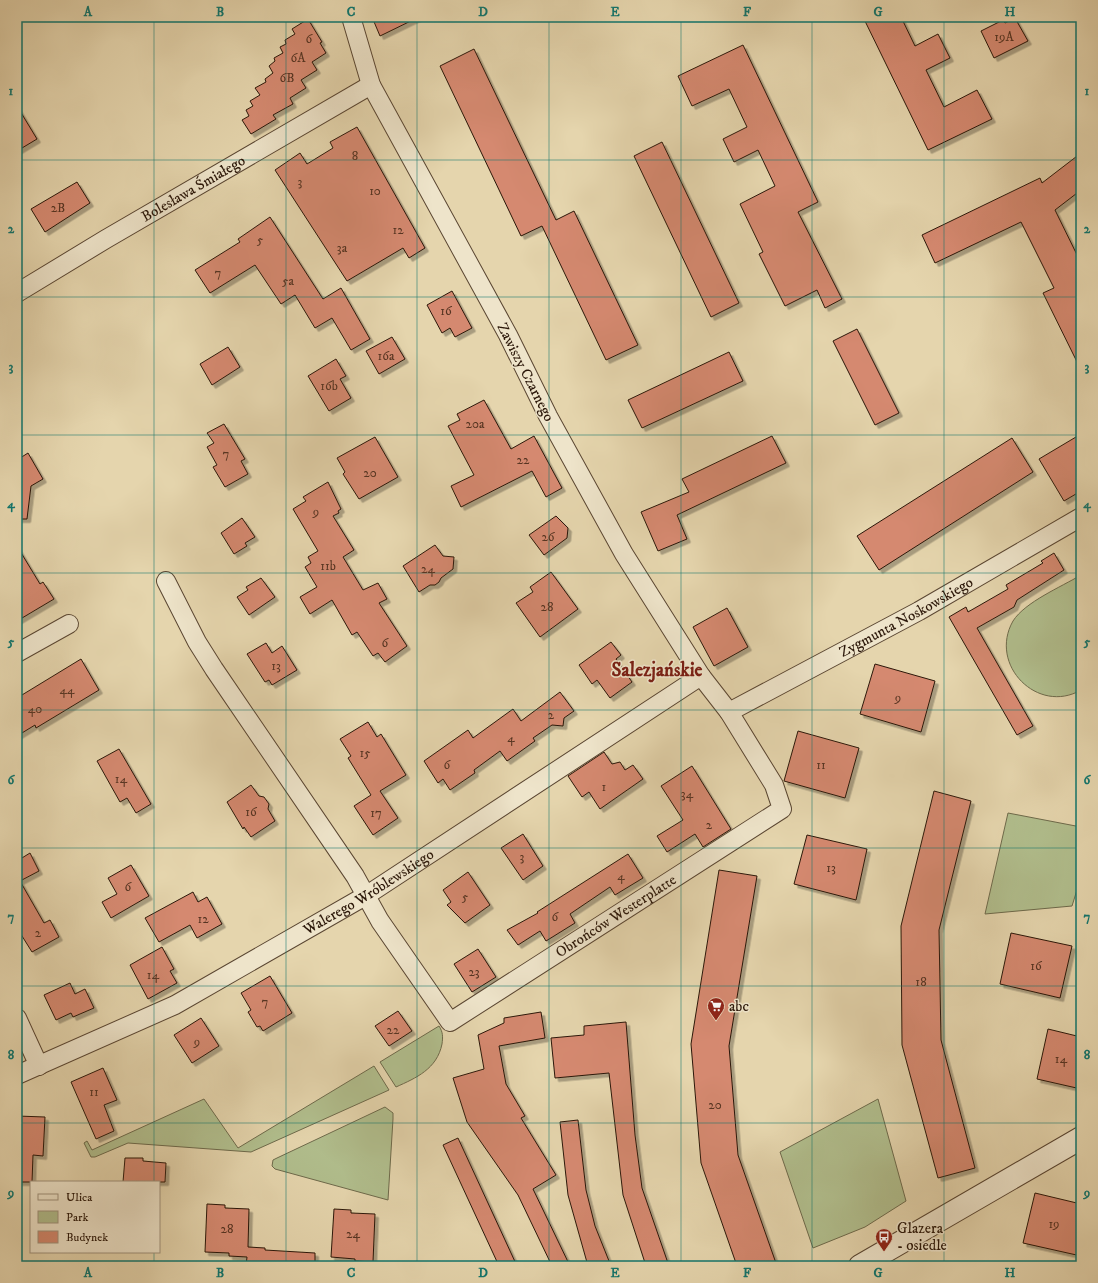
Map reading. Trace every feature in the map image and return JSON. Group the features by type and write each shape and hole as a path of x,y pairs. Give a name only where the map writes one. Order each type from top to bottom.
{"street":[{"name":"Zawiszy Czarnego","path":"351,17 371,85 508,335 548,416 624,554 701,676 729,712 774,785 782,809"},
{"name":"Bolesława Śmiałego","path":"17,293 106,239 371,85"},
{"name":"Zygmunta Noskowskiego","path":"729,712 919,611 1081,517"},
{"path":"166,582 197,642 214,669 367,895"},
{"path":"17,653 69,624"},
{"name":"Walerego Wróblewskiego","path":"17,1075 175,1005 367,895 701,676"},
{"name":"Obrońców Westerplatte","path":"367,895 380,921 450,1022 782,809"},
{"path":"17,1018 39,1066"},
{"path":"860,1266 1081,1138"}],"green space":[{"path":"1081,575 1081,690 1065,696 1049,696 1034,691 1022,681 1012,669 1007,654 1007,638 1013,621 1026,607 1044,595"},
{"path":"1008,813 1081,827 1081,877 1072,906 985,914"},
{"path":"439,1026 443,1037 436,1060 425,1072 396,1087 380,1062"},
{"path":"374,1066 389,1090 251,1152 128,1143 95,1157 91,1157 84,1143 87,1141 92,1150 204,1099 238,1148"},
{"path":"878,1099 906,1201 865,1227 813,1248 780,1152"},
{"path":"385,1107 393,1113 388,1200 275,1169 272,1166 273,1160"}],"building":[{"path":"372,17 419,17 380,36"},
{"path":"863,17 901,17 915,46 938,34 950,58 926,70 944,107 977,90 992,119 928,150"},
{"path":"1015,18 1028,41 994,58 981,31 1003,20 1005,23"},
{"path":"308,19 322,42 320,43 326,53 312,62 317,70 301,80 306,88 290,98 293,104 273,115 276,119 251,134 242,120 249,116 246,110 253,106 250,101 260,95 255,88 266,82 265,79 273,73 269,66 275,61 274,58 283,53 280,47 286,44 285,40 295,34 292,29"},
{"path":"743,45 818,202 798,212 842,299 825,308 817,290 785,306 759,254 763,252 740,204 775,186 758,150 734,162 723,139 747,127 729,89 692,106 678,76"},
{"path":"474,49 556,220 574,211 638,345 606,360 542,226 521,236 440,66"},
{"path":"17,106 37,139 17,151"},
{"path":"357,127 425,248 409,258 403,248 347,281 275,170 300,153 307,164 333,148 330,142"},
{"path":"662,142 739,303 711,317 634,156"},
{"path":"1081,153 1081,190 1055,210 1081,263 1081,370 1043,293 1054,288 1021,222 935,263 922,235 1040,178 1042,183"},
{"path":"77,182 90,203 45,232 31,209"},
{"path":"270,217 323,299 341,288 370,339 351,350 332,318 315,328 295,295 281,304 255,265 210,293 195,270 240,242 238,239"},
{"path":"452,291 472,328 455,337 450,328 442,333 427,305"},
{"path":"857,329 899,413 875,425 833,341"},
{"path":"392,337 405,359 379,374 366,351"},
{"path":"228,347 240,367 212,385 200,364"},
{"path":"729,352 743,381 642,428 628,400"},
{"path":"336,359 346,376 340,379 351,398 329,411 308,376"},
{"path":"484,400 511,449 534,436 562,488 546,497 532,471 461,507 451,486 474,475 448,426 460,420 457,414"},
{"path":"224,424 245,459 241,461 248,474 225,487 213,467 217,465 207,447 214,443 207,433"},
{"path":"1081,434 1081,491 1064,501 1039,459"},
{"path":"772,436 786,463 677,515 687,539 658,551 641,512 689,492 682,479"},
{"path":"375,437 398,477 359,499 343,474 345,472 337,458"},
{"path":"1012,438 1033,472 879,570 857,536"},
{"path":"28,453 43,479 31,486 27,519 17,519 17,460"},
{"path":"328,482 341,509 338,511 339,513 333,516 354,550 343,557 363,590 378,583 387,599 379,603 407,646 385,662 378,653 373,656 357,632 352,635 332,600 310,614 300,597 317,587 305,567 311,563 308,557 318,551 293,509 306,501 303,497"},
{"path":"556,516 568,528 567,538 544,555 529,535"},
{"path":"242,518 255,537 245,543 247,546 234,554 221,533"},
{"path":"435,545 443,556 454,557 453,569 441,578 435,585 430,585 419,592 403,566"},
{"path":"17,546 40,584 43,582 54,599 17,621"},
{"path":"1054,553 1064,570 1017,600 1014,607 977,628 1033,726 1017,735 949,617 966,607 968,612 1008,589 1006,585 1043,563 1041,561"},
{"path":"551,572 578,609 540,637 516,603 533,592 530,587"},
{"path":"261,578 275,597 249,615 237,597 248,590 246,587"},
{"path":"727,608 748,647 714,666 693,627"},
{"path":"611,642 621,655 616,659 632,682 610,698 597,680 592,684 579,665"},
{"path":"266,643 272,653 282,646 297,670 272,685 269,680 265,682 247,654"},
{"path":"81,659 99,690 36,728 35,725 17,736 17,698"},
{"path":"875,664 935,681 921,732 860,714"},
{"path":"560,692 574,711 564,718 563,726 552,725 533,738 535,741 507,761 500,751 474,770 475,773 450,790 443,779 438,783 424,761 468,730 473,738 513,709 521,721"},
{"path":"368,722 377,737 381,734 406,775 380,791 398,818 373,835 354,806 371,795 348,758 351,756 340,739"},
{"path":"798,731 859,748 845,798 784,781"},
{"path":"119,749 151,804 136,813 127,798 120,802 97,761"},
{"path":"604,752 612,764 620,762 625,770 633,765 643,779 600,809 589,792 582,797 568,776"},
{"path":"692,766 731,829 703,847 695,834 667,852 657,836 683,820 661,786"},
{"path":"251,785 259,796 264,797 269,804 268,809 275,821 251,837 244,827 243,829 227,802"},
{"path":"934,791 971,801 939,930 941,1040 975,1168 938,1178 902,1045 901,926"},
{"path":"523,834 543,866 523,880 501,848"},
{"path":"807,835 867,849 856,900 794,884"},
{"path":"30,853 39,871 20,881 44,923 50,920 59,937 32,952 17,928 17,861"},
{"path":"628,854 643,878 615,895 610,887 570,914 575,923 546,941 540,931 518,945 507,930 538,913 537,912"},
{"path":"131,865 149,896 111,918 102,902 117,894 108,878"},
{"path":"719,870 757,876 729,1046 738,1155 777,1266 737,1266 701,1163 691,1044"},
{"path":"468,872 490,905 465,923 447,905 451,902 443,890"},
{"path":"193,892 198,902 207,897 222,924 197,938 190,925 159,942 145,918"},
{"path":"1011,933 1072,946 1060,998 1000,984"},
{"path":"162,947 174,969 170,971 177,983 148,999 130,965"},
{"path":"478,949 496,977 472,992 454,964"},
{"path":"270,976 292,1013 263,1031 260,1026 257,1027 248,1012 251,1010 241,993"},
{"path":"70,983 75,994 85,989 94,1008 73,1017 71,1013 56,1020 44,995"},
{"path":"398,1011 412,1031 389,1046 375,1026"},
{"path":"541,1012 545,1038 499,1046 506,1084 525,1116 521,1118 556,1175 533,1189 570,1266 552,1266 518,1195 467,1122 453,1078 484,1069 478,1035 504,1023 504,1018"},
{"path":"201,1018 219,1046 192,1063 174,1035"},
{"path":"626,1022 635,1135 642,1188 669,1266 646,1266 623,1195 609,1073 555,1078 551,1038 584,1035 584,1026"},
{"path":"1048,1029 1081,1037 1081,1089 1037,1079"},
{"path":"103,1068 117,1100 104,1105 114,1131 96,1139 71,1082"},
{"path":"17,1116 45,1117 43,1156 33,1155 32,1181 17,1182"},
{"path":"578,1120 586,1190 595,1226 611,1266 588,1266 568,1195 560,1122"},
{"path":"458,1138 517,1266 499,1266 443,1145"},
{"path":"125,1158 143,1158 143,1161 166,1163 165,1182 123,1181"},
{"path":"1035,1193 1081,1204 1081,1256 1023,1243"},
{"path":"207,1204 225,1205 225,1208 249,1209 248,1247 265,1248 265,1250 315,1253 315,1266 246,1266 247,1257 229,1256 229,1253 205,1252"},
{"path":"334,1209 351,1210 351,1213 375,1214 373,1262 331,1257"}],"place":[{"name":"abc","path":"716,1021"},
{"name":"Glazera - osiedle","path":"884,1252"}],"district":[{"name":"Salezjańskie","path":"657,669"}]}
